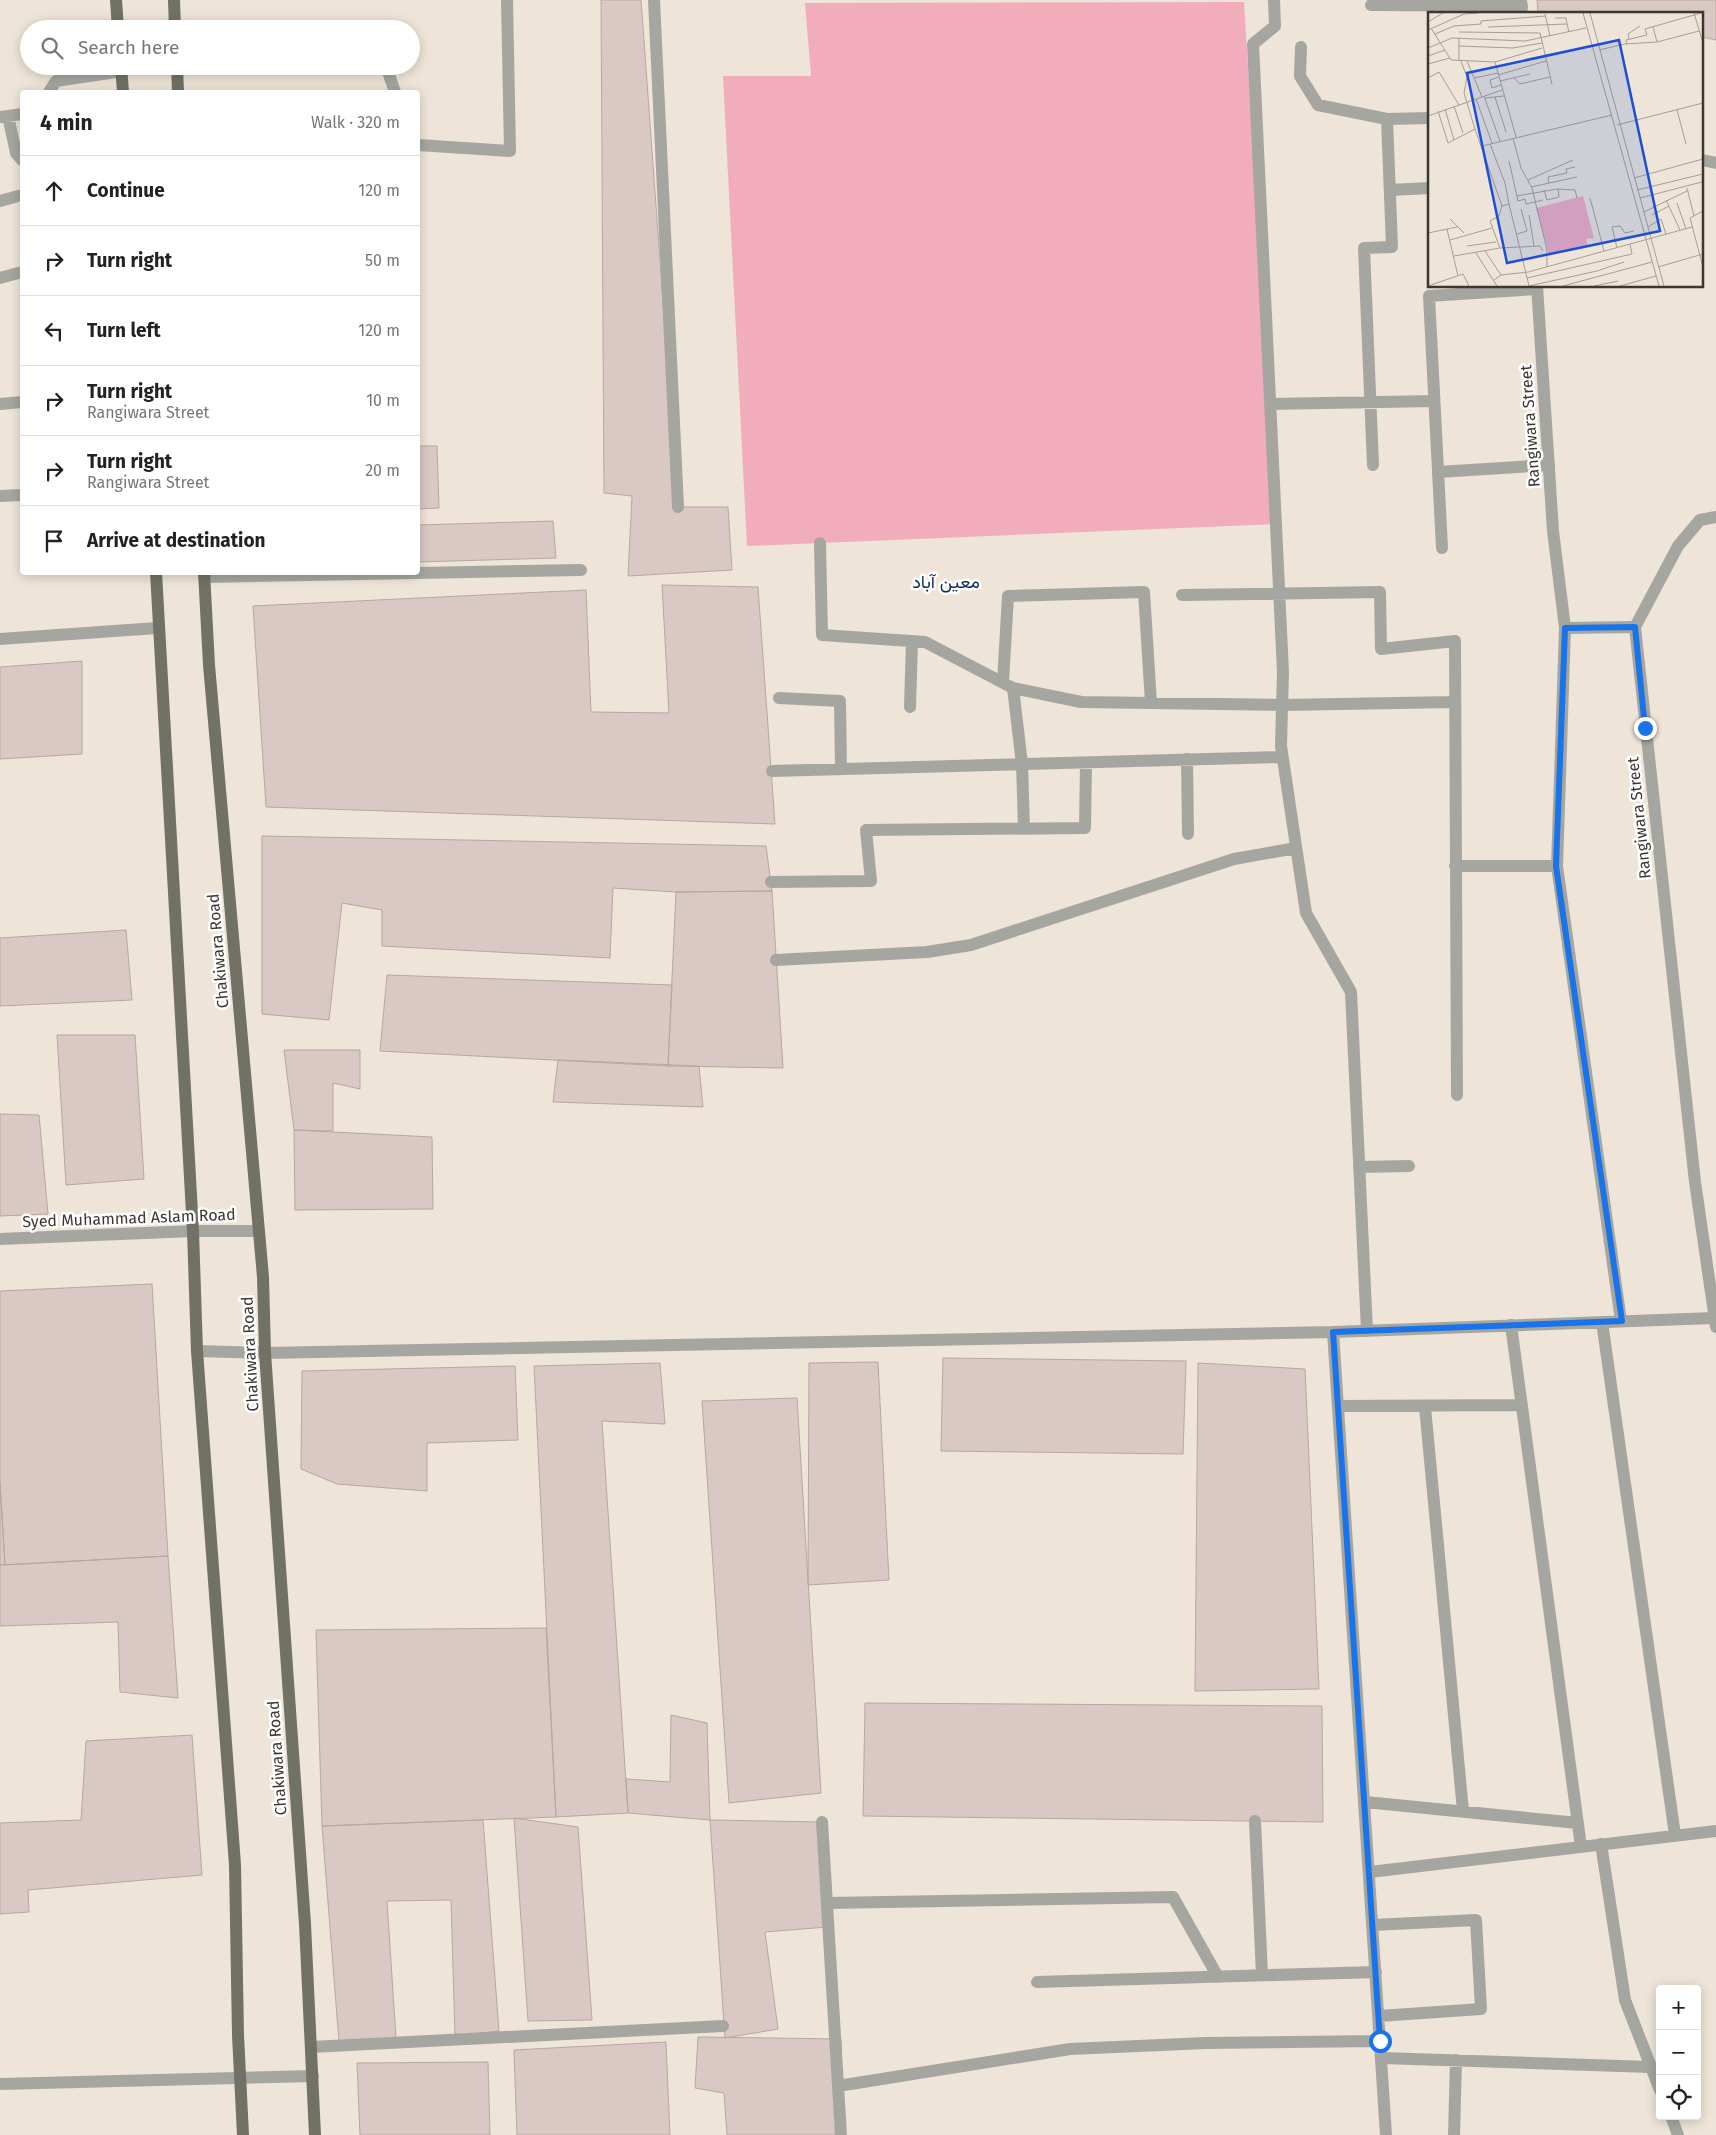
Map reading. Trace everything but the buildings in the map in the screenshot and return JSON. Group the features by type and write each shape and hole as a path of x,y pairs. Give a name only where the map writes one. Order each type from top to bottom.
{"main road":[{"path":"116,0 117,20"},
{"path":"174,0 175,20"},
{"path":"122,75 123,90"},
{"path":"177,75 178,90"},
{"path":"156,575 157,628 193,1231 197,1351 235,1865 238,2036 242,2079 243,2135"},
{"name":"Chakiwara Road","path":"204,575 209,665 263,1277 265,1353 304,1914 316,2135"}],"street":[{"path":"420,145 510,150 507,0"},
{"path":"654,0 678,507"},
{"path":"1274,0 1275,26 1253,44 1279,594 1282,757 1306,913 1351,992 1367,1331"},
{"path":"1371,5 1522,7"},
{"path":"1301,47 1300,76 1318,105 1387,118 1428,118"},
{"path":"50,90 56,81 86,75"},
{"path":"389,75 394,90"},
{"path":"20,114 4,116 16,153 20,158"},
{"path":"1373,465 1364,248 1392,247 1387,118"},
{"path":"1390,190 1428,188"},
{"path":"0,201 20,196"},
{"path":"0,278 20,273"},
{"path":"1442,548 1429,296 1537,288"},
{"name":"Rangiwara Street","path":"1537,288 1553,531 1565,628 1556,866 1622,1321"},
{"path":"1270,404 1434,401"},
{"path":"0,404 20,402"},
{"path":"1438,472 1549,465"},
{"path":"0,496 20,495"},
{"path":"1565,628 1635,627 1678,546 1700,520 1716,517"},
{"path":"820,542 822,635 924,642 1008,685 1081,702 1282,705 1455,702"},
{"path":"420,572 581,570"},
{"path":"1024,828 1022,764 1008,685 1008,596 1144,592 1151,703"},
{"path":"1182,595 1380,592 1381,649 1455,641 1457,1095"},
{"name":"Rangiwara Street","path":"1635,627 1695,1182 1715,1322"},
{"path":"0,639 157,628"},
{"path":"910,708 912,642"},
{"path":"779,698 840,701 841,769"},
{"path":"772,771 1282,757"},
{"path":"1187,759 1188,834"},
{"path":"771,882 871,881 866,830 1086,828 1086,762"},
{"path":"776,960 927,952 970,945 1234,859 1296,848"},
{"path":"1455,866 1556,866"},
{"path":"1359,1167 1409,1166"},
{"name":"Syed Muhammad Aslam Road","path":"0,1238 193,1231 258,1231"},
{"path":"197,1351 265,1353 1333,1332 1622,1321 1715,1322"},
{"path":"1602,1322 1675,1835"},
{"path":"1511,1325 1582,1847"},
{"path":"1333,1332 1386,2135"},
{"path":"1338,1406 1522,1405"},
{"path":"1425,1407 1463,1811"},
{"path":"1365,1802 1578,1823"},
{"path":"1255,1821 1262,1975"},
{"path":"822,1822 841,2135"},
{"path":"1370,1872 1716,1830"},
{"path":"1601,1844 1625,2000 1656,2081"},
{"path":"828,1903 1173,1898 1218,1977"},
{"path":"1373,1925 1476,1920 1477,1930 1481,2009 1379,2016"},
{"path":"1037,1982 1376,1972"},
{"path":"311,2047 723,2026"},
{"path":"838,2086 1070,2049 1206,2043 1380,2041"},
{"path":"1382,2058 1650,2067"},
{"path":"1454,2135 1456,2060"},
{"path":"0,2084 313,2076"},
{"path":"1672,2120 1678,2135"}],"shaded area":[{"path":"1244,2 1276,524 747,546 723,76 811,76 805,3"}],"district":[{"name":"معین آباد","path":"946,582"}],"route":[{"path":"1380,2041 1333,1332 1622,1321 1556,866 1565,628 1635,627 1645,728"}]}
